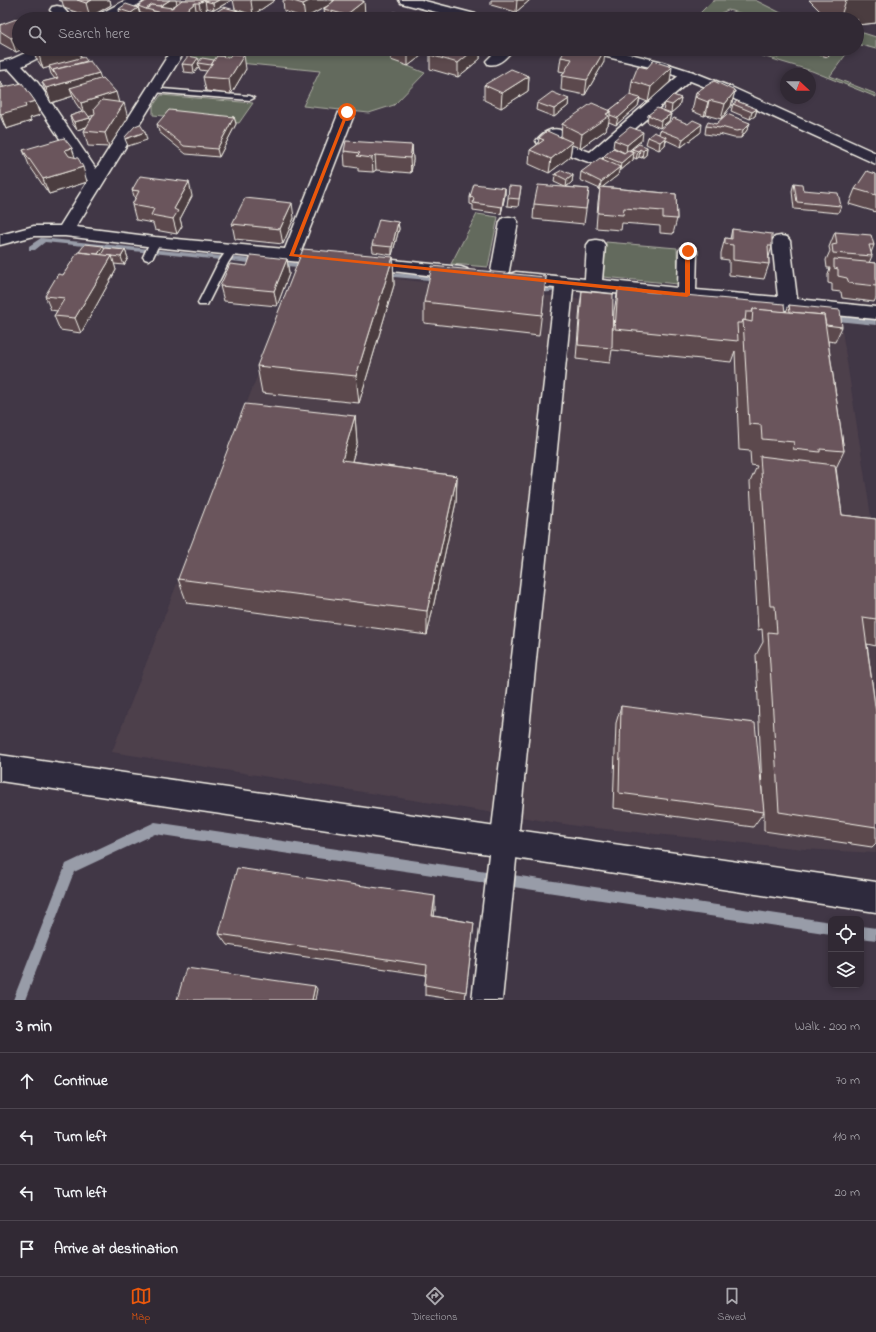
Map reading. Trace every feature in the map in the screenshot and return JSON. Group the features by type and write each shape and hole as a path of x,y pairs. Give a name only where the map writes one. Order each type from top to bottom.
{"street":[{"path":"114,12 136,0"},
{"path":"406,0 451,12"},
{"path":"6,65 32,56"},
{"path":"65,231 174,56"},
{"path":"493,61 498,56"},
{"path":"620,56 688,74 876,159"},
{"path":"6,65 33,86 96,181"},
{"path":"555,133 544,141 592,158 688,74"},
{"path":"291,255 347,112"},
{"path":"486,275 509,222"},
{"path":"0,240 34,231 65,231 152,250 228,256 291,255 876,313"},
{"path":"781,241 788,305"},
{"path":"593,286 596,244"},
{"path":"687,295 688,251"},
{"path":"487,1000 565,283"},
{"path":"0,768 876,897"}],"lane":[{"path":"153,90 250,98"},
{"path":"203,303 228,256"}],"shaded area":[{"path":"299,268 585,300 841,324 876,549 876,853 804,849 577,826 112,752"}],"green space":[{"path":"716,0 755,0 779,12 736,12 728,10 723,12 701,12 711,2"},
{"path":"235,9 244,12 229,12"},
{"path":"864,33 876,37 876,49 864,46"},
{"path":"190,56 406,56 408,66 425,73 394,105 369,113 303,106 320,71 189,58"},
{"path":"762,56 778,58 780,56 845,56 830,76 876,94 876,97 816,73 816,68 802,68"},
{"path":"161,95 253,103 239,123 153,115 153,106"},
{"path":"477,214 498,217 488,267 451,264"},
{"path":"606,242 677,248 678,284 603,277"}],"building":[{"path":"77,0 92,0 86,3"},
{"path":"148,0 170,0 160,6 152,5 146,9 138,6"},
{"path":"182,0 204,0 199,3 195,3 184,12 158,12 146,9 152,5 172,8"},
{"path":"205,0 219,0 213,3"},
{"path":"290,0 311,0 303,4"},
{"path":"335,0 364,1 350,12 335,12 324,9"},
{"path":"126,4 138,8 132,12 119,9"},
{"path":"224,7 238,11 236,12 216,12"},
{"path":"12,21 12,38 0,31 0,25"},
{"path":"188,56 198,58 193,65 182,64"},
{"path":"217,56 243,56 229,79 203,77"},
{"path":"434,56 466,56 458,63"},
{"path":"601,56 587,80 562,76 572,59 561,57"},
{"path":"84,57 87,61 53,70 54,73 49,66"},
{"path":"202,58 214,60 211,65 198,63"},
{"path":"90,61 99,73 46,88 42,82 58,78 53,70"},
{"path":"653,61 672,67 651,87 632,81 638,66 647,68"},
{"path":"511,69 529,76 502,93 484,85"},
{"path":"103,78 116,92 81,103 70,88"},
{"path":"714,81 735,91 725,104 709,100 708,102 695,97 700,94 696,92"},
{"path":"22,83 35,101 25,104 26,107 1,114 0,88"},
{"path":"552,92 569,99 554,109 537,103"},
{"path":"629,95 640,98 618,118 610,115 610,110"},
{"path":"673,95 681,98 672,105 665,103"},
{"path":"102,100 124,103 105,133 84,131 95,113 94,109"},
{"path":"737,101 757,109 752,112 733,104"},
{"path":"592,103 611,111 606,114 609,116 582,134 562,124"},
{"path":"657,108 671,114 661,121 648,115"},
{"path":"169,110 234,117 217,149 184,146 157,124"},
{"path":"85,111 90,118 74,122 70,116"},
{"path":"727,114 750,123 743,130 736,131 721,127 706,126 708,122 716,124"},
{"path":"674,118 688,124 693,120 702,124 683,139 660,130"},
{"path":"140,124 145,132 125,139 125,137 135,126"},
{"path":"630,127 643,132 627,145 614,140"},
{"path":"547,131 572,142 551,159 530,150 544,140 539,138"},
{"path":"654,132 666,137 660,142 648,137"},
{"path":"64,138 72,148 65,150 69,156 78,158 83,167 43,179 23,150"},
{"path":"346,141 412,145 410,158 375,155 372,158 357,156 360,153 344,151"},
{"path":"639,144 647,147 643,151 640,149 638,151 632,149"},
{"path":"613,148 624,153 628,150 634,152 621,163 604,156"},
{"path":"600,158 620,167 601,182 581,172"},
{"path":"562,170 573,175 567,180 555,174"},
{"path":"867,171 876,174 876,195 855,189"},
{"path":"140,176 189,182 174,209 178,211 173,219 151,215 154,209 132,205 139,191 132,190"},
{"path":"794,183 802,184 803,190 838,193 841,206 797,202"},
{"path":"474,184 505,188 502,207 473,203 474,198 470,197"},
{"path":"538,185 589,189 586,209 534,204"},
{"path":"509,186 521,187 519,199 508,198"},
{"path":"600,187 676,194 677,219 663,218 663,211 624,208 623,215 598,213"},
{"path":"245,198 292,203 280,229 232,224"},
{"path":"379,219 398,222 392,247 372,245"},
{"path":"732,229 772,234 772,246 768,246 769,264 733,260 733,245 725,244 725,238 732,239"},
{"path":"835,232 871,235 874,245 869,245 872,256 833,253 832,245 837,244"},
{"path":"85,244 103,246 98,254 79,252"},
{"path":"105,248 125,250 121,257 101,255"},
{"path":"303,249 393,257 356,376 257,366"},
{"path":"78,252 112,256 75,318 54,316 65,298 45,296 58,274 63,275"},
{"path":"251,255 287,259 274,291 220,286 230,264 247,266"},
{"path":"834,259 876,263 876,286 849,283 847,278 838,276 838,269 834,268"},
{"path":"432,266 546,277 542,315 424,302"},
{"path":"618,289 784,304 785,312 753,309 752,312 746,312 745,321 743,320 742,323 737,323 738,341 615,329"},
{"path":"582,291 613,294 612,348 578,345"},
{"path":"789,305 840,310 842,327 826,325 824,315 790,312"},
{"path":"753,309 824,315 844,451 820,449 820,452 793,449 794,442 762,439 761,425 749,424 743,320 752,322"},
{"path":"245,404 355,416 342,460 457,476 427,611 178,579"},
{"path":"760,456 835,465 842,515 876,519 876,619 863,617 876,713 876,827 779,812 768,632 777,633 775,606 770,606"},
{"path":"621,706 755,723 764,812 619,793"},
{"path":"237,868 435,896 432,916 474,923 466,992 425,985 427,965 219,934"},
{"path":"186,968 315,986 312,1000 177,1000"}],"waterway":[{"path":"32,248 44,240 260,262"},
{"path":"276,263 308,266"},
{"path":"382,274 441,279"},
{"path":"533,288 552,290"},
{"path":"830,318 876,322"},
{"path":"19,1000 70,868 155,828 828,928"},
{"path":"864,932 876,934"}],"route":[{"path":"347,112 291,255 687,295 688,251"}]}
